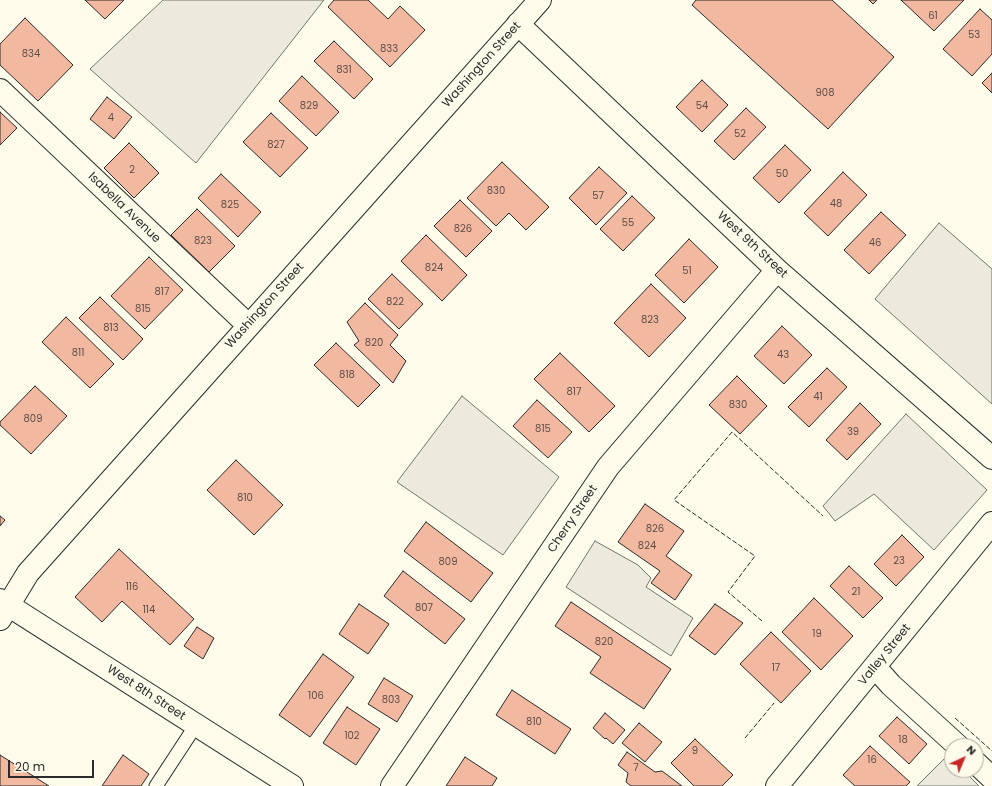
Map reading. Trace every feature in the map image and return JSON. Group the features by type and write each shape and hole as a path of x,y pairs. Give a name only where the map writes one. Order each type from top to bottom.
{"street":[{"name":"Washington Street","path":"3,608 28,573 540,0"},
{"name":"West 9th Street","path":"518,24 778,270 992,458"},
{"name":"Isabella Avenue","path":"0,90 248,325"},
{"name":"Cherry Street","path":"392,786 608,467 778,270"},
{"name":"Valley Street","path":"777,786 992,523"},
{"name":"West 8th Street","path":"3,608 196,725 292,786"},
{"path":"875,667 891,684 949,738"},
{"path":"984,770 992,778"}],"lane":[{"path":"156,786 196,725"}],"shaded area":[{"path":"163,0 324,0 196,163 90,69"},
{"path":"939,223 992,269 992,404 875,299"},
{"path":"462,396 559,477 503,555 397,482"},
{"path":"906,414 987,490 934,550 874,494 835,521 823,506"},
{"path":"595,541 638,565 651,578 646,587 693,618 671,656 566,587"},
{"path":"944,759 944,778 971,778 979,786 917,786"}],"building":[{"path":"85,0 124,0 105,19"},
{"path":"334,0 368,0 388,19 400,6 425,30 390,67 328,7"},
{"path":"696,0 832,0 894,57 828,129 692,5"},
{"path":"869,0 877,0 873,4"},
{"path":"901,0 964,0 934,31"},
{"path":"980,9 992,20 992,54 972,76 943,49"},
{"path":"25,18 73,65 38,101 0,65 0,44"},
{"path":"334,41 373,79 354,99 314,61"},
{"path":"992,73 992,93 982,83"},
{"path":"302,76 339,112 316,136 279,101"},
{"path":"702,80 728,105 702,132 676,107"},
{"path":"107,97 132,117 114,139 90,119"},
{"path":"746,108 766,127 734,160 714,141"},
{"path":"0,112 17,128 0,145"},
{"path":"271,113 308,148 280,177 243,142"},
{"path":"129,143 159,173 134,198 104,168"},
{"path":"785,145 811,170 779,203 753,178"},
{"path":"502,162 549,207 526,230 509,213 496,226 467,198"},
{"path":"599,167 627,193 596,225 569,198"},
{"path":"843,172 867,195 828,236 804,213"},
{"path":"221,174 261,212 238,237 198,198"},
{"path":"632,196 655,218 623,251 600,229"},
{"path":"460,200 492,231 466,257 434,226"},
{"path":"197,209 235,246 209,272 171,235"},
{"path":"881,212 906,235 869,274 844,250"},
{"path":"426,235 467,275 442,301 401,261"},
{"path":"689,239 718,267 684,303 655,275"},
{"path":"149,257 183,290 145,329 111,296"},
{"path":"392,274 423,304 399,329 368,299"},
{"path":"651,284 686,318 649,357 614,323"},
{"path":"100,297 143,339 123,360 79,318"},
{"path":"365,303 398,335 390,345 406,361 393,383 354,345 359,341 347,322"},
{"path":"66,317 114,364 90,388 42,342"},
{"path":"782,326 812,355 784,384 754,356"},
{"path":"336,343 380,385 358,407 314,365"},
{"path":"560,353 615,406 589,432 534,379"},
{"path":"827,368 847,387 809,427 788,407"},
{"path":"737,376 767,406 740,434 709,405"},
{"path":"35,386 67,416 31,454 0,425 0,422"},
{"path":"537,400 572,432 548,458 513,426"},
{"path":"860,403 881,424 847,460 826,440"},
{"path":"236,460 283,505 254,535 207,490"},
{"path":"645,504 684,531 666,556 692,575 675,600 651,583 660,571 618,542"},
{"path":"0,516 5,520 0,526"},
{"path":"426,522 493,573 471,602 404,551"},
{"path":"902,535 924,557 896,586 874,564"},
{"path":"119,549 194,619 170,645 122,601 102,622 75,597"},
{"path":"849,566 883,598 863,618 830,586"},
{"path":"403,571 465,619 445,644 384,596"},
{"path":"814,598 853,636 821,670 782,632"},
{"path":"571,602 671,669 644,709 590,673 601,657 555,626"},
{"path":"359,604 389,624 368,654 339,634"},
{"path":"715,604 743,623 715,655 689,636"},
{"path":"197,627 214,638 203,659 184,646"},
{"path":"771,632 811,671 781,703 740,664"},
{"path":"323,654 354,677 310,737 279,715"},
{"path":"384,678 413,696 397,722 368,704"},
{"path":"512,690 571,729 555,754 496,715"},
{"path":"347,707 380,729 356,765 323,743"},
{"path":"605,713 625,730 613,744 593,728"},
{"path":"897,717 927,744 909,764 879,736"},
{"path":"639,723 662,742 645,762 622,743"},
{"path":"695,739 733,775 722,786 694,786 671,763"},
{"path":"870,746 910,782 906,786 855,786 843,775"},
{"path":"627,752 655,772 662,771 682,786 631,786 626,782 628,773 618,765"},
{"path":"0,755 49,786 0,786"},
{"path":"123,755 149,774 141,786 102,786"},
{"path":"465,757 497,778 492,786 446,786"}],"fence":[{"path":"762,621 728,592 755,556 674,500 732,432 823,516"},
{"path":"745,738 774,703"},
{"path":"955,718 992,751"}]}
